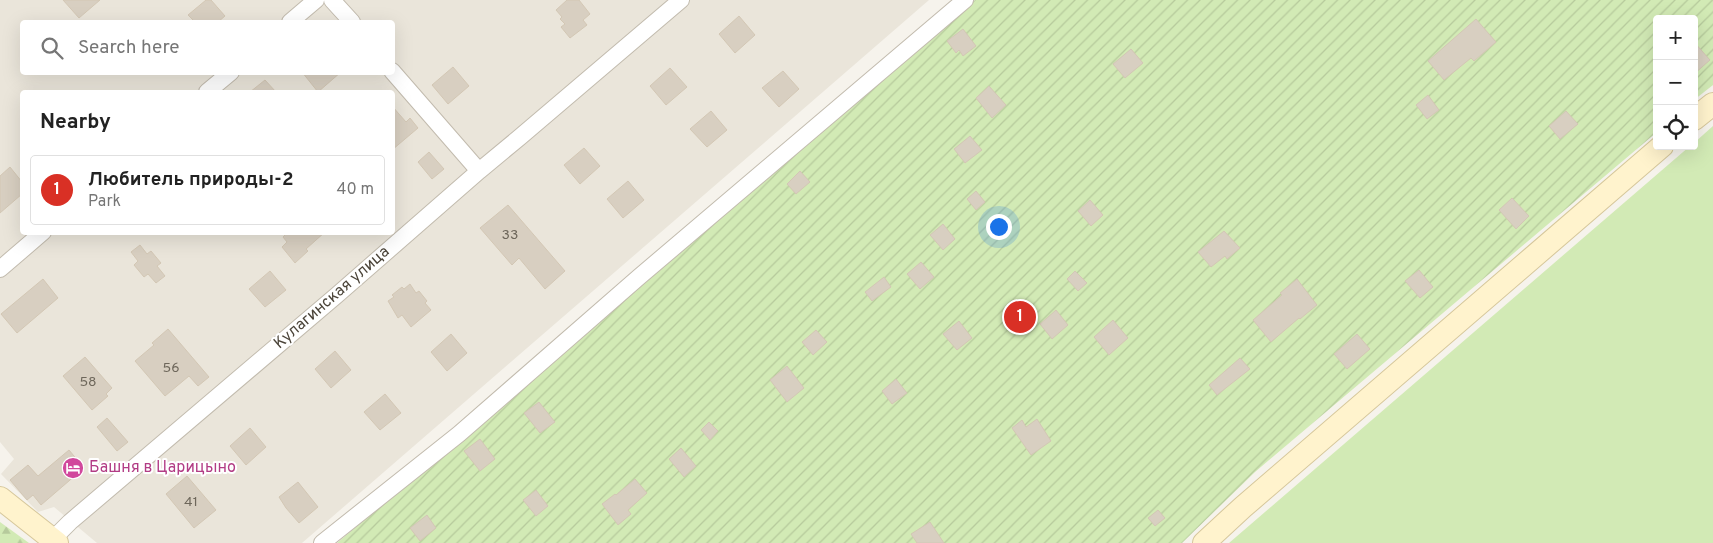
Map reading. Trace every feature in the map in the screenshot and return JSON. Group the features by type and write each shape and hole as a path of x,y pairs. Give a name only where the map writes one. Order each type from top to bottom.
{"street":[{"path":"292,20 316,0"},
{"path":"332,0 350,20"},
{"name":"Кулагинская улица","path":"54,542 70,522 681,0"},
{"path":"322,543 458,434 639,277 965,0"},
{"path":"395,73 479,171"},
{"path":"209,90 227,75"},
{"path":"1698,116 1713,104"},
{"path":"1204,543 1243,506 1657,150"},
{"path":"0,269 39,235"},
{"path":"0,498 54,542"}],"shaded area":[{"path":"0,0 929,0 302,543 97,543 54,507 38,512 1,474 14,459 0,442"}],"green space":[{"path":"975,0 1713,0 1713,85 1698,97 1698,15 1653,15 1653,135 1255,472 1182,543 337,543"},
{"path":"1713,126 1713,543 1229,543 1685,150 1698,150 1698,139"},
{"path":"0,522 29,543 0,543"}],"building":[{"path":"63,0 100,0 79,18"},
{"path":"206,0 211,0 225,16 220,20 193,20 188,15"},
{"path":"567,0 579,0 590,14 583,20 587,25 570,38 561,27 565,24 560,19 562,17 556,10"},
{"path":"739,16 755,35 735,53 719,34"},
{"path":"1476,19 1496,42 1474,61 1471,58 1444,80 1428,61"},
{"path":"963,29 976,46 963,56 959,50 956,53 947,41"},
{"path":"1698,46 1710,60 1698,70"},
{"path":"1131,49 1143,63 1125,78 1113,64"},
{"path":"453,67 469,86 448,104 432,85"},
{"path":"670,68 687,87 666,105 650,86"},
{"path":"783,71 799,89 779,107 762,88"},
{"path":"304,75 338,75 320,90 316,90"},
{"path":"265,80 274,90 252,90"},
{"path":"989,86 1006,105 992,118 976,98"},
{"path":"1428,95 1439,110 1427,119 1416,105"},
{"path":"395,109 406,122 410,118 418,128 395,147"},
{"path":"711,111 727,130 707,147 690,129"},
{"path":"1566,111 1578,124 1560,139 1549,126"},
{"path":"970,136 982,150 965,163 954,149"},
{"path":"584,148 600,166 580,184 564,165"},
{"path":"429,152 444,169 432,179 418,162"},
{"path":"10,167 20,180 20,196 0,213 0,176"},
{"path":"800,171 810,182 796,194 787,184"},
{"path":"628,181 644,200 623,218 607,199"},
{"path":"976,191 985,202 976,210 967,199"},
{"path":"1512,198 1529,216 1516,229 1499,210"},
{"path":"1090,200 1103,215 1091,226 1078,211"},
{"path":"508,205 565,271 545,289 519,258 512,265 480,228"},
{"path":"943,224 955,239 943,250 930,235"},
{"path":"1224,231 1240,248 1227,259 1225,256 1211,267 1198,252"},
{"path":"285,235 322,235 306,249 308,251 295,263 282,247 287,242 283,237"},
{"path":"140,245 147,254 151,251 161,263 157,266 165,276 156,283 148,274 144,277 134,265 138,261 131,252"},
{"path":"921,262 934,277 920,289 907,274"},
{"path":"1419,270 1433,287 1420,298 1405,281"},
{"path":"270,271 286,290 265,307 249,289"},
{"path":"1075,271 1087,283 1078,291 1067,279"},
{"path":"884,277 891,287 872,301 865,292"},
{"path":"43,279 58,298 17,333 1,314"},
{"path":"1297,279 1317,305 1271,342 1253,320"},
{"path":"410,284 416,293 419,291 431,310 411,327 402,315 398,318 388,301 402,287 404,289"},
{"path":"1056,310 1068,325 1052,339 1040,324"},
{"path":"1113,320 1128,338 1109,355 1094,337"},
{"path":"959,321 972,338 957,350 943,334"},
{"path":"168,329 209,377 198,386 189,376 165,396 135,361 154,345 152,343"},
{"path":"816,330 827,342 813,355 802,342"},
{"path":"451,334 467,353 447,371 431,352"},
{"path":"1357,334 1370,349 1347,369 1334,354"},
{"path":"335,351 351,370 331,388 315,369"},
{"path":"85,357 112,388 106,394 108,396 92,410 63,376"},
{"path":"1240,358 1250,369 1217,395 1209,385"},
{"path":"787,366 804,388 787,402 770,380"},
{"path":"896,379 907,393 892,404 882,391"},
{"path":"385,394 401,413 380,430 364,412"},
{"path":"539,402 555,422 540,433 524,413"},
{"path":"107,418 128,442 117,451 97,427"},
{"path":"1037,419 1051,441 1031,455 1012,428 1022,420 1026,427"},
{"path":"709,422 718,431 710,440 701,430"},
{"path":"250,428 266,447 246,465 230,446"},
{"path":"480,439 495,459 480,471 464,451"},
{"path":"681,448 696,466 684,477 669,459"},
{"path":"69,450 84,468 41,505 33,495 27,500 10,480 28,465 38,476"},
{"path":"187,476 216,510 194,528 166,494"},
{"path":"635,479 647,493 628,510 631,514 618,525 602,504"},
{"path":"298,482 318,507 299,523 279,497"},
{"path":"536,490 548,506 536,516 523,500"},
{"path":"1158,510 1165,518 1155,526 1148,518"},
{"path":"427,515 436,528 420,541 410,528"},
{"path":"930,522 944,543 917,543 911,534"}],"place":[{"name":"Любитель природы-2","path":"1020,317"},
{"name":"Башня в Царицыно","path":"73,468"}]}
